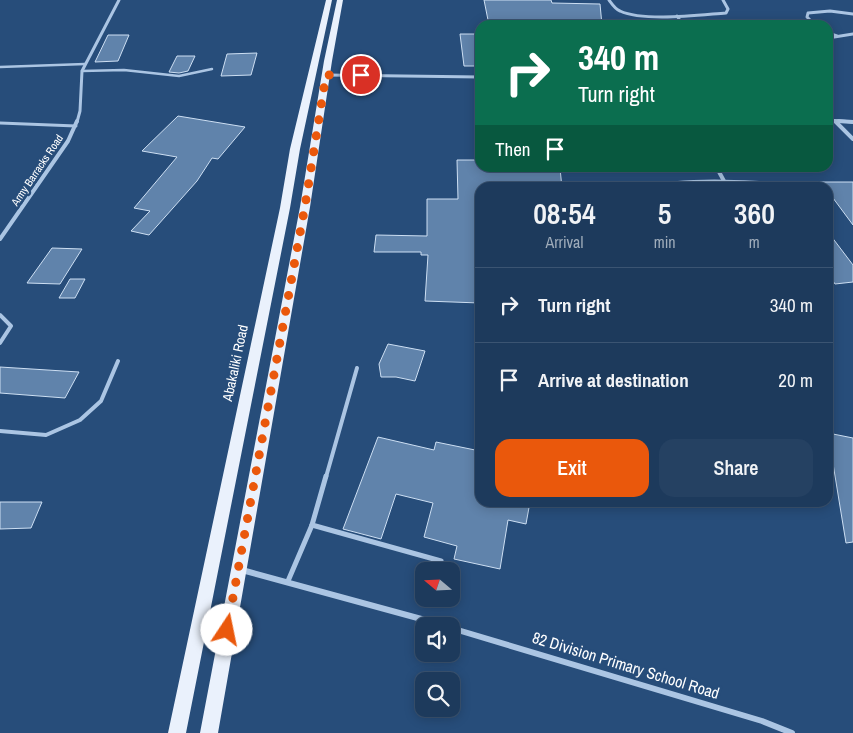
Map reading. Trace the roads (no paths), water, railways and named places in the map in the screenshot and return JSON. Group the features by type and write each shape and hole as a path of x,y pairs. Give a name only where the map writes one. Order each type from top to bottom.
{"main road":[{"name":"Abakaliki Road","path":"177,733 286,208 295,148 328,0"},
{"path":"209,733 305,206 340,0"}],"street":[{"name":"Army Barracks Road","path":"1,237 68,141 76,126 80,111 82,71 119,0"},
{"path":"609,0 614,7 623,13 677,16 726,13 728,9 724,0"},
{"path":"811,20 808,13 830,11 853,14"},
{"path":"677,16 680,20"},
{"path":"833,37 853,34"},
{"path":"833,35 837,36"},
{"path":"326,75 475,77"},
{"path":"835,121 853,122"},
{"path":"835,121 853,139"},
{"path":"239,569 415,617"},
{"name":"82 Division Primary School Road","path":"460,631 762,721 792,733"}],"lane":[{"path":"0,67 85,64"},
{"path":"82,71 124,70 179,76 212,69"},
{"path":"0,123 76,126"},
{"path":"0,315 11,326 0,343"},
{"path":"0,432 46,435 80,420 101,401 118,361"},
{"path":"288,582 312,525 357,368"},
{"path":"312,525 441,561"}]}
